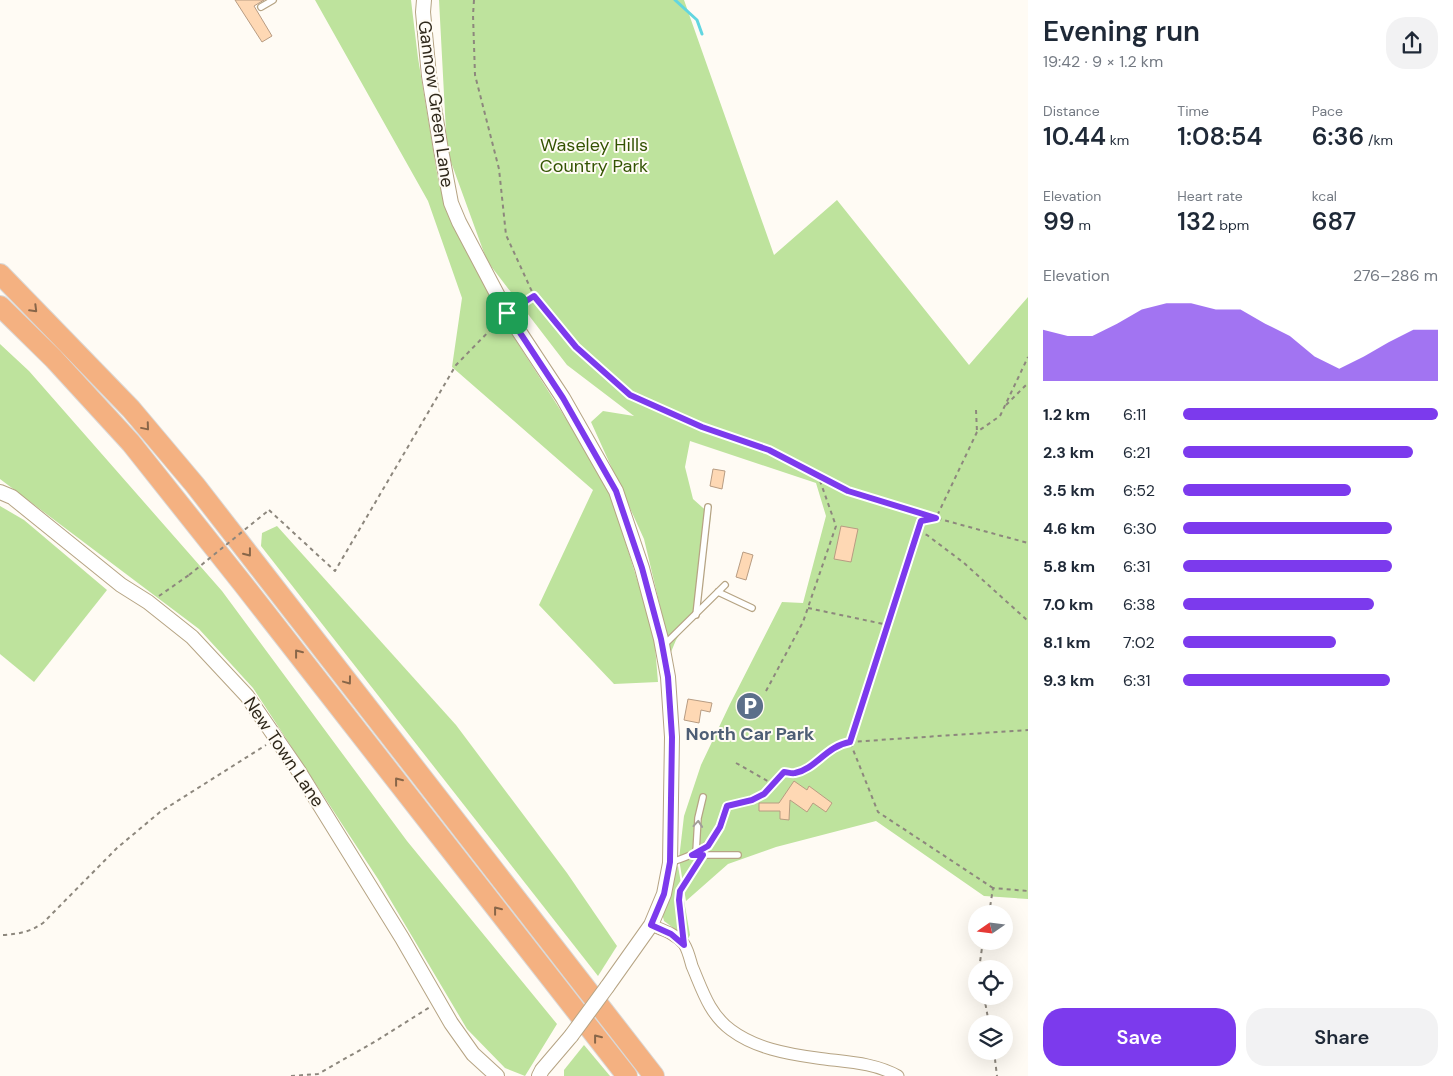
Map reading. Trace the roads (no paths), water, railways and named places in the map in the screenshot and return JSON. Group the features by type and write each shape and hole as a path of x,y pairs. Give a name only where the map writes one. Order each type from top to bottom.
{"highway":[{"path":"0,274 131,409 195,485 654,1076"},
{"path":"0,306 54,359 131,443 627,1076"}],"street":[{"name":"Gannow Green Lane","path":"424,0 423,12 429,76 452,203 459,222 507,313 563,398 616,491 642,568 668,677 672,737 670,862 664,894 651,925 571,1036 539,1076"},
{"name":"New Town Lane","path":"0,492 12,497 121,585 148,602 198,644 247,696 277,738 402,938 438,1002 473,1054 497,1076"},
{"path":"651,925 671,934 684,945 712,1012 730,1029 770,1049 816,1058 855,1062 891,1072 898,1076"}],"lane":[{"path":"261,8 272,0"},
{"path":"696,615 708,507"},
{"path":"662,647 725,584"},
{"path":"718,592 752,608"},
{"path":"694,854 698,818 703,797"},
{"path":"670,862 694,854 708,846 720,827 727,806"},
{"path":"694,854 738,855"}],"waterway":[{"path":"675,0 697,20 702,34"}],"place":[{"name":"North Car Park","path":"750,706"}],"park label":[{"name":"Waseley Hills Country Park","path":"594,155"}]}
